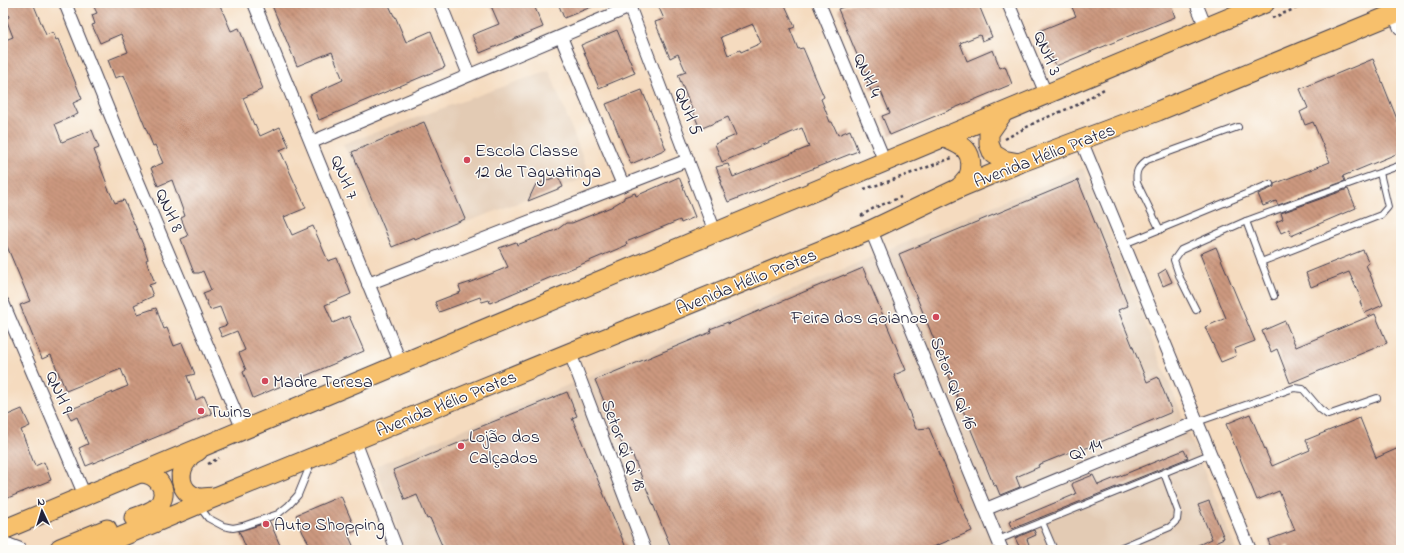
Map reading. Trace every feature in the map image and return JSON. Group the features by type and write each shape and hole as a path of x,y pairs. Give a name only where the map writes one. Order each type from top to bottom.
{"main road":[{"path":"3,530 1265,3"},
{"name":"Avenida Hélio Prates","path":"90,550 218,496 871,230 959,188 1019,163 1158,111 1397,14"},
{"path":"1003,113 989,133 989,144 993,154 1003,160 1019,163"},
{"path":"943,137 966,150 970,158 971,170 968,177 959,188"},
{"path":"207,444 189,457 183,465 180,476 183,486 188,493 198,498 218,496"},
{"path":"59,550 60,548 152,511 157,507 160,503 163,492 159,481 150,474 139,474"}],"street":[{"name":"QNH 8","path":"65,3 121,141 243,430"},
{"name":"QNH 7","path":"254,3 312,142 401,364"},
{"path":"440,3 469,75"},
{"name":"QNH 4","path":"819,3 885,162"},
{"name":"QNH 3","path":"1008,3 1046,94"},
{"path":"1196,3 1206,28"},
{"path":"312,142 561,37 629,5"},
{"name":"QNH 5","path":"629,5 715,232"},
{"path":"561,37 623,185"},
{"path":"1081,140 1250,550"},
{"path":"368,284 688,160"},
{"name":"Setor Qi Qi 16","path":"871,230 1000,545"},
{"name":"QNH 9","path":"3,302 85,496"},
{"name":"Setor Qi Qi 18","path":"570,353 645,550"},
{"name":"QI 14","path":"986,509 1197,422"},
{"path":"355,441 397,550"},
{"path":"3,544 19,550"}],"lane":[{"path":"1160,230 1137,183 1136,174 1139,166 1147,160 1238,127"},
{"path":"1196,310 1180,278 1174,260 1181,250 1246,221 1401,165"},
{"path":"1261,262 1381,216 1388,207 1380,173"},
{"path":"1124,244 1270,184"},
{"path":"1246,221 1274,296"},
{"path":"1197,422 1294,388 1303,389 1320,409 1328,415 1378,398"},
{"path":"1000,545 1042,522 1210,454"},
{"path":"198,505 208,518 223,526 233,528 278,514 298,495 313,458"},
{"path":"1115,550 1170,527 1177,520 1178,511 1164,473"},
{"path":"1042,522 1054,550"}],"shaded area":[{"name":"Escola Classe 12 de Taguatinga","path":"549,70 590,176 389,251 343,144"},
{"name":"Feira dos Goianos","path":"1083,168 1236,550 404,550 376,466"}],"building":[{"path":"4,3 33,3 46,35 53,32 56,40 58,39 82,99 73,103 78,114 55,124 62,142 92,130 99,148 94,150 106,184 115,203 124,200 144,247 148,259 146,260 155,283 149,285 153,296 134,305 138,314 156,308 164,329 167,328 174,346 182,343 195,374 187,376 196,400 204,396 212,414 86,466 79,448 88,444 77,417 71,420 67,411 128,386 121,369 66,391 51,355 42,359 20,305 30,301 3,237 3,41 13,37 6,19 9,17"},
{"path":"92,3 219,3 231,31 239,28 263,89 243,98 260,136 280,127 289,146 280,150 306,208 284,217 292,235 313,226 328,261 337,258 351,294 325,305 333,323 349,316 364,351 253,398 243,372 246,370 239,353 245,350 237,331 222,337 218,328 227,325 220,307 210,310 203,293 211,290 203,271 194,273 181,239 188,236 181,218 185,216 172,180 158,186 151,168 163,163 155,145 153,146 124,75 115,78 108,60 128,52 121,34 100,43 92,25 95,24 92,15 97,13"},
{"path":"271,3 388,3 406,42 431,31 445,67 319,120 310,95 343,80 332,52 297,66"},
{"path":"498,3 533,3 543,27 480,53 472,35 499,24 491,6"},
{"path":"558,3 601,3 564,18"},
{"path":"657,3 784,3 795,27 790,29 798,49 803,48 824,97 821,99 830,122 832,122 838,135 850,130 858,151 728,202 720,183 722,182 716,167 728,164 733,177 809,147 802,128 722,162 715,144 736,135 728,117 700,129 678,75 686,72 678,54 670,58 655,22 664,19","holes":["753,24 761,43 741,52 740,50 728,55 721,37"]},
{"path":"854,3 978,3 992,37 982,41 980,35 960,43 967,61 993,50 1000,68 1005,66 1012,84 890,135 882,116 890,113 879,87 871,91 867,81 870,80 860,62 838,9"},
{"path":"1070,3 1170,3 1175,17 1056,66 1039,31 1076,16"},
{"path":"617,30 635,73 599,88 581,45"},
{"path":"1373,59 1401,129 1401,152 1343,176 1345,181 1278,205 1276,201 1263,206 1258,194 1274,187 1274,184 1330,162 1313,122 1305,125 1300,112 1308,108 1300,89"},
{"path":"642,90 666,149 631,164 606,104"},
{"path":"424,122 465,219 415,240 414,238 392,247 352,152"},
{"path":"558,176 563,187 528,201 538,183"},
{"path":"679,177 695,217 681,223 680,220 626,242 627,245 490,303 489,300 482,302 480,297 439,312 435,302 461,292 459,286 508,267 499,248 516,242 517,245 558,229 566,223 572,223 611,207 624,199 624,197 635,193 636,196"},
{"path":"1078,180 1128,306 1118,310 1147,382 1158,377 1172,412 1084,449 1083,447 1038,465 1039,467 1016,477 1020,487 1000,495 996,485 994,486 899,254"},
{"path":"1348,189 1356,208 1291,236 1290,229 1281,233 1276,222 1283,219 1281,213"},
{"path":"1216,247 1255,341 1234,349 1236,356 1221,362 1205,327 1226,318 1200,254"},
{"path":"1363,250 1369,263 1366,265 1383,305 1365,313 1360,302 1362,301 1349,272 1311,287 1306,273"},
{"path":"863,268 906,370 894,375 916,429 929,428 972,531 926,550 704,550 702,544 688,550 672,550 630,449 625,451 595,380 711,332 710,329 728,322 728,324"},
{"path":"1166,269 1172,282 1163,286 1158,274"},
{"path":"1375,314 1387,343 1290,383 1277,349 1271,352 1262,331 1285,321 1296,347"},
{"path":"567,392 577,416 572,418 627,550 444,550 430,518 427,519 417,495 405,500 393,470 473,437 470,431"},
{"path":"22,409 30,426 21,430 35,466 44,462 51,480 3,500 3,417"},
{"path":"1250,414 1272,466 1310,450 1306,440 1360,418 1376,458 1401,447 1401,550 1291,550 1289,545 1279,550 1272,550 1268,540 1295,530 1279,491 1257,500 1226,424"},
{"path":"1184,450 1188,458 1012,529 1009,522 1076,494 1072,485 1073,483 1093,475 1098,485"},
{"path":"341,496 356,531 348,534 355,550 313,550 303,533 296,515"},
{"path":"1209,501 1224,538 1217,541 1221,550 1186,550 1212,539 1198,505"},
{"path":"270,522 282,550 247,550 239,531"},
{"path":"1034,530 1036,535 1027,539 1031,550 1021,550 1015,538"}],"place":[{"name":"Escola Classe 12 de Taguatinga","path":"467,160"},
{"name":"Feira dos Goianos","path":"936,317"},
{"name":"Madre Teresa","path":"265,381"},
{"name":"Twins","path":"201,411"},
{"name":"Lojão dos Calçados","path":"461,446"},
{"name":"Auto Shopping","path":"266,524"}]}
